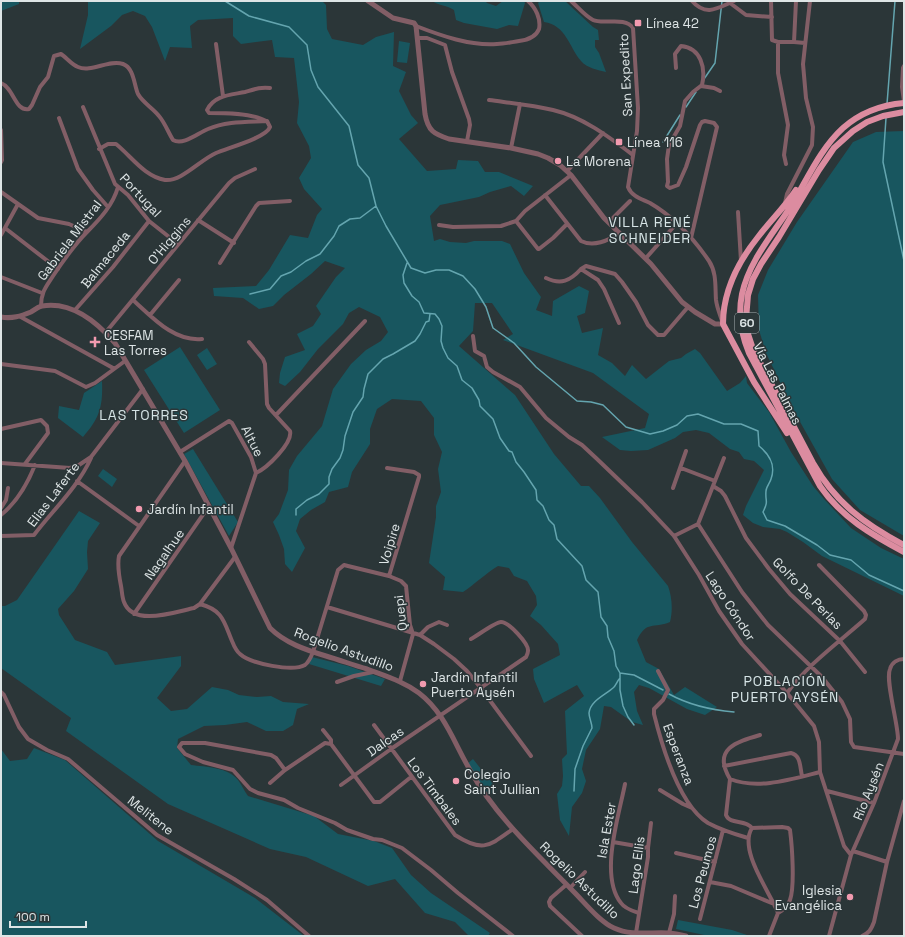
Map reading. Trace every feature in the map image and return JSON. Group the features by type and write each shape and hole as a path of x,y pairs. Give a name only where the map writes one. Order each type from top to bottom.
{"highway":[{"name":"Vía Las Palmas","path":"904,102 871,110 849,123 832,141 810,172 791,206 750,270 742,295 740,312 742,333 749,353 804,457 826,494 844,514 864,530 904,552"},
{"name":"Vía Las Palmas","path":"904,112 883,116 867,122 853,131 834,148 757,271 748,295 746,311 747,327 753,349 824,481 837,498 853,513 904,545"},
{"path":"804,457 754,382 723,324 726,297 730,284 741,263 758,237 784,208 798,186 810,172"}],"street":[{"path":"368,1 394,18 414,23 416,26 447,37 483,44 498,44 523,40 534,35 539,27 537,14 535,8 528,1"},
{"name":"San Expedito","path":"571,1 594,21 615,21 629,24 633,28 638,108 637,131 628,187 635,196 659,209 677,224"},
{"path":"692,1 702,10 710,10 732,2 746,16 772,17"},
{"path":"771,1 772,40 778,42 805,43"},
{"path":"794,42 796,1"},
{"path":"784,208 787,194 812,145 814,127 806,98 803,64 810,1"},
{"path":"416,26 428,126 434,132 449,139 511,148 548,158 569,173 604,218 618,233 646,258 673,293 688,307 715,324 723,324 718,310 712,267 691,238 677,224 646,258"},
{"path":"418,38 426,38 445,45 452,72 469,119 470,125 467,141"},
{"path":"778,42 778,73 788,125 784,155 786,164"},
{"path":"216,44 222,96"},
{"path":"676,68 675,54 681,46 691,49 702,61 705,75 702,85 685,101 680,126 669,145 667,159 667,186 670,188 678,185 688,162 698,127 702,122 705,121 714,123 717,127 691,238"},
{"path":"1,83 9,88 20,107 23,109 29,109 40,87 48,77 54,56 61,54 69,62 80,68 112,63 126,65 131,72 139,96 158,114 173,140 177,142 182,142 222,124 267,121"},
{"path":"904,66 902,68 902,87 904,102"},
{"path":"701,86 714,88 720,91"},
{"path":"99,149 108,144 116,144 141,168 149,173 161,179 174,179 184,174 206,158 264,134 269,130 270,127 267,121 261,118 208,112 207,108 222,96 260,87 270,88"},
{"path":"489,100 520,104 560,112 590,125 633,155"},
{"path":"511,148 520,104"},
{"name":"Portugal","path":"83,107 112,179 118,187 128,195 149,221 178,244"},
{"path":"59,118 78,169 93,190 108,207"},
{"path":"1,130 1,162"},
{"path":"439,225 453,227 501,226 516,221 517,218 569,173 603,133"},
{"name":"O'Higgins","path":"106,332 229,183 235,178 255,169"},
{"name":"Gabriela Mistral","path":"41,306 42,293 58,269 87,232 97,223 116,194 118,187"},
{"path":"1,192 38,218 69,224 87,232"},
{"path":"545,195 581,241 586,243 594,243 607,240 618,233"},
{"path":"220,263 234,243 249,215 259,204 290,201"},
{"path":"609,222 630,201"},
{"path":"1,235 18,204"},
{"path":"738,212 741,263"},
{"path":"198,220 234,243"},
{"name":"Balmaceda","path":"75,310 113,267 149,221"},
{"path":"516,221 538,249 553,238 567,224"},
{"path":"5,228 58,269"},
{"path":"546,278 563,282 574,277 586,266 615,274 636,302 648,326 658,335 664,335 688,307"},
{"path":"581,269 598,280 604,289 619,323"},
{"path":"1,277 42,293"},
{"path":"150,315 179,280"},
{"path":"133,300 172,332 193,340 202,339"},
{"name":"Rogelio Astudillo","path":"19,316 41,306 63,306 75,310 106,332 115,343 185,461 231,548 270,628 287,641 313,652 400,681 419,693 441,716 480,786 513,829 568,886 610,926 625,932 658,934 669,933 686,936"},
{"path":"1,317 14,318 19,316 113,368"},
{"path":"276,415 365,321"},
{"name":"Lago Cóndor","path":"473,336 476,351 484,356 488,367 492,372 520,387 546,418 582,445 642,502 674,536 700,575 719,611 742,644 787,693 817,732 819,742 820,772 844,846 852,853"},
{"path":"231,548 256,473 271,462 289,441 291,436 290,431 267,404 265,364 263,359 249,342"},
{"path":"1,364 55,371 86,387 95,383 113,368 125,361"},
{"path":"1,463 70,468 78,465 91,457 143,389"},
{"path":"1,429 41,420 47,426 48,433 25,464"},
{"name":"Altue","path":"180,452 229,421 232,423 251,457 256,473"},
{"path":"673,488 686,451"},
{"name":"Elias Laferte","path":"1,536 34,535 77,481 86,468 91,457"},
{"path":"674,536 698,524 724,458"},
{"path":"185,461 119,556 118,560 124,602 134,614 150,617 194,608 200,604 235,558"},
{"path":"1,515 10,508 27,484 35,465"},
{"name":"Voipire","path":"313,652 334,580 338,570 341,567 348,566 389,576 419,475 414,472 386,468"},
{"path":"681,468 716,481"},
{"path":"77,481 139,526"},
{"name":"Golfo De Perlas","path":"713,486 721,491 725,496 746,538 790,594 840,641 865,672"},
{"path":"1,508 6,500 8,488"},
{"name":"Nagalhue","path":"134,614 209,506"},
{"path":"698,524 742,592 768,625 810,665 842,702 850,720 850,737 854,747 904,754"},
{"path":"787,693 810,665 865,619 866,615 864,610 819,565"},
{"name":"Quepi","path":"389,576 401,581 406,586 410,625 413,634 400,681"},
{"path":"200,604 210,607 220,614 236,650 248,659 256,662 289,668 300,667 310,660 313,652"},
{"path":"327,607 420,635 454,659 467,671 480,687 531,756"},
{"path":"420,635 428,627 439,622 447,625"},
{"name":"Dalcas","path":"341,785 526,656 528,653 528,650 518,634 506,623 502,622 471,639"},
{"name":"Río Aysén","path":"829,936 852,853 874,802 898,739 898,729 889,682 889,670 893,662 904,659"},
{"name":"Esperanza","path":"658,671 668,690 663,700 655,706 654,714 666,755 675,778 692,808 707,822 723,830 748,838"},
{"path":"337,682 354,676 374,672"},
{"name":"Melitene","path":"1,692 4,695 19,727 28,738 47,750 68,759 157,835 234,879 267,900 309,936"},
{"name":"Los Timbales","path":"374,725 455,835 461,839 480,846 487,846 513,829"},
{"path":"323,730 354,776 372,800 376,803 380,802 412,777"},
{"path":"760,735 733,744 726,750 723,758 724,766 730,779 726,815 727,818 746,823 752,828 782,827 790,830 792,872 791,899 788,904 778,913 769,936"},
{"path":"270,783 285,770 325,742 331,744"},
{"path":"285,770 276,758 271,755 205,743 182,743 179,747 185,754 203,762 233,770 250,789 258,793 284,800 298,808 335,823 347,830 374,839 382,840 402,848 513,936"},
{"path":"724,766 791,753 798,757 802,776"},
{"path":"730,779 739,783 772,783 820,772"},
{"name":"Isla Ester","path":"624,784 613,842 610,863 611,872 616,894 621,903 628,909 639,914"},
{"path":"660,790 692,808"},
{"path":"827,791 874,802"},
{"path":"862,936 868,933 874,922 887,862 904,801"},
{"name":"Lago Ellis","path":"636,933 648,857 651,822"},
{"path":"752,828 748,838 754,864 778,913"},
{"name":"Los Peumos","path":"700,919 723,830"},
{"path":"613,842 648,848"},
{"path":"676,853 715,862"},
{"path":"852,853 887,862"},
{"path":"582,936 550,906 549,902 551,898 585,872"},
{"path":"710,882 731,886 775,906"},
{"path":"669,933 674,914 675,896"},
{"path":"504,936 507,931"}],"shaded area":[{"path":"1,1 19,1 19,4 1,11"},
{"path":"88,1 322,1 326,5 327,29 332,39 363,45 376,37 394,32 393,66 406,72 399,91 411,115 418,123 399,139 427,171 456,169 458,160 478,161 485,172 499,172 533,186 524,196 511,186 479,197 440,205 430,216 434,241 440,239 450,242 466,243 474,241 502,241 510,244 524,273 541,297 536,310 552,316 553,301 579,286 589,291 585,313 577,316 582,333 603,328 598,355 612,363 625,376 632,365 646,379 669,361 681,358 695,349 700,353 727,391 740,383 746,376 747,383 769,412 791,452 813,486 824,499 851,528 881,548 904,559 904,596 822,556 787,532 780,529 763,527 753,523 743,515 764,470 754,461 744,459 739,452 730,449 709,433 696,430 683,432 675,438 648,450 620,450 602,437 645,428 649,414 593,373 503,340 513,334 492,303 475,303 473,331 459,346 515,395 554,454 581,486 589,486 600,498 632,542 668,586 672,604 670,622 647,627 637,640 646,662 659,669 674,695 685,687 717,707 705,715 687,709 649,688 639,685 634,692 637,711 643,725 632,722 611,707 604,706 600,729 586,750 582,769 586,781 582,793 572,807 569,836 560,820 557,794 562,786 562,759 567,754 565,711 584,696 577,685 544,703 534,679 533,669 560,655 558,644 541,625 530,616 537,605 536,596 527,581 514,576 509,568 498,566 463,592 443,590 445,577 429,563 436,517 436,506 441,492 438,469 442,452 434,435 434,418 421,401 392,399 377,409 370,429 370,444 352,472 348,487 329,492 325,502 311,510 300,519 296,531 305,548 292,572 285,564 284,549 273,522 279,514 288,490 289,470 297,456 322,426 333,389 351,364 366,350 381,341 388,332 380,317 359,307 349,313 343,324 318,349 300,372 285,386 279,383 280,373 285,357 305,350 297,334 313,326 321,314 316,306 336,277 345,268 325,261 273,306 259,309 243,298 214,296 213,288 256,286 269,270 290,235 308,238 317,215 322,209 304,189 299,178 311,158 309,146 297,123 299,102 294,58 275,57 272,40 241,44 233,36 233,18 198,20 190,26 192,48 170,47 165,61 152,27 145,16 133,11 122,15 111,26 80,49 88,15"},
{"path":"432,1 485,1 496,6 503,1 524,1 525,3 518,26 509,25 497,29 464,23 456,20 454,10"},
{"path":"540,1 565,1 598,30 599,40 595,40 595,47 599,53 606,72 583,63 562,32 557,27 544,22 538,3"},
{"path":"399,41 410,43 407,63 397,62"},
{"path":"904,131 904,536 860,510 832,479 794,411 766,353 759,330 758,295 768,270 797,222 853,142 876,132"},
{"path":"180,347 220,410 184,433 144,370"},
{"path":"207,348 217,364 207,370 197,355"},
{"path":"102,381 102,398 97,418 83,437 58,418 59,406 79,410 84,393"},
{"path":"193,449 238,522 229,536 184,454"},
{"path":"103,469 117,479 112,487 98,476"},
{"path":"79,511 100,523 88,541 88,569 74,591 58,609 59,615 75,640 107,652 115,665 181,656 181,666 157,698 171,711 187,709 212,687 228,690 239,695 257,697 271,696 283,702 309,704 297,709 293,725 283,731 266,731 247,722 204,726 178,739 177,748 191,765 216,768 229,772 238,780 248,796 314,816 338,834 374,841 392,848 411,875 431,893 490,933 488,936 469,936 455,922 425,913 395,879 368,886 306,857 270,849 168,804 66,731 71,718 1,668 1,606 5,606 17,600"},
{"path":"312,657 348,666 385,679 381,686 309,664"},
{"path":"34,748 65,760 158,841 255,898 304,936 1,936 1,749 10,761 27,759"},
{"path":"473,759 497,789 489,795 481,786 467,764"},
{"path":"678,920 732,930 750,936 709,936 676,929"}],"waterway":[{"path":"225,1 249,16 289,27 307,45 311,70 318,87 349,126 358,165 369,178 376,206 411,268 425,273 436,270 449,270 463,276 475,289 486,307 493,328 514,343 536,367 577,401 603,405 626,427 650,434 663,431 677,425 687,416 698,414 724,424 741,424 758,431 759,446 769,457 773,469 771,479 766,490 766,503 763,512 767,520 785,526 817,545 830,555 851,560 869,575 904,591"},
{"path":"704,79 715,63 722,1"},
{"path":"887,104 895,1"},
{"path":"686,107 696,92"},
{"path":"663,142 680,115"},
{"path":"886,118 883,162 904,261"},
{"path":"250,294 270,289 281,276 291,272 306,261 320,254 334,236 339,226 350,219 360,218 376,206"},
{"path":"407,263 403,275 404,283 412,296 419,302 424,313 435,314 439,319 442,326 441,341 448,358 457,366 462,380 472,388 479,400 480,406 493,419 500,438 509,451 512,452 516,462 536,490 537,500 543,506 549,520 554,525 557,539 582,566 586,580 598,592 601,617 607,626 608,637 614,651 616,666 620,673 620,690 623,706 634,725"},
{"path":"296,515 296,509 307,500 319,494 329,484 329,477 332,469 340,458 343,450 345,436 353,412 363,397 368,374 383,359 415,341 426,322 429,321 430,314"},
{"path":"620,673 634,675 663,690"},
{"path":"574,791 575,769 583,746 592,728 589,715 590,709 598,699 614,687 620,678"},
{"path":"669,694 700,706 734,712"}],"place":[{"name":"Línea 42","path":"638,23"},
{"name":"Línea 116","path":"619,142"},
{"name":"La Morena","path":"558,161"},
{"name":"CESFAM Las Torres","path":"95,342"},
{"name":"Jardín Infantil","path":"139,509"},
{"name":"Jardín Infantil Puerto Aysén","path":"423,684"},
{"name":"Colegio Saint Jullian","path":"456,781"},
{"name":"Iglesia Evangélica","path":"850,897"}],"district":[{"name":"VILLA RENÉ SCHNEIDER","path":"650,230"},
{"name":"LAS TORRES","path":"144,415"},
{"name":"POBLACIÓN PUERTO AYSÉN","path":"785,690"}]}
